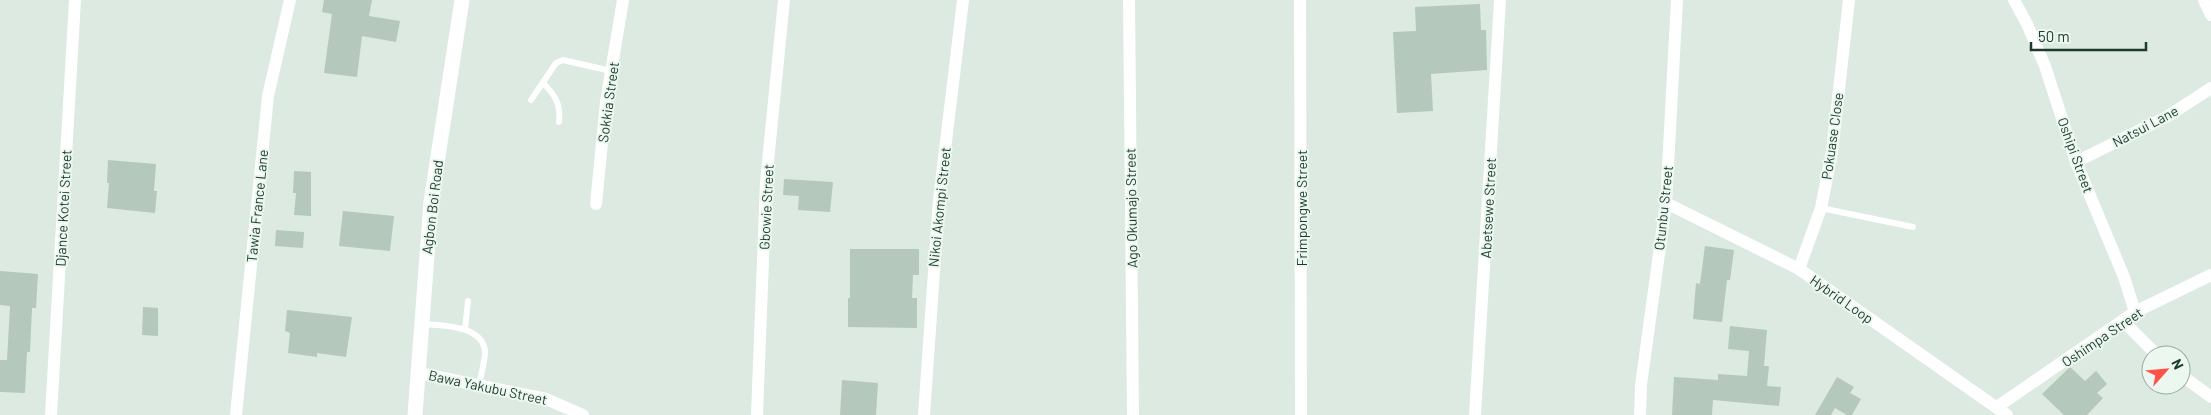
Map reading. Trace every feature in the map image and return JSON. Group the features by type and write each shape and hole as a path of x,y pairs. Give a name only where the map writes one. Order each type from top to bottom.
{"street":[{"name":"Djance Kotei Street","path":"50,415 75,0"},
{"name":"Tawia France Lane","path":"236,415 268,96 290,0"},
{"name":"Agbon Boi Road","path":"415,415 431,202 462,0"},
{"name":"Sokkia Street","path":"596,204 611,71 623,0"},
{"name":"Gbowie Street","path":"757,415 766,182 784,0"},
{"name":"Nikoi Akompi Street","path":"924,415 939,200 963,0"},
{"name":"Ago Okumajo Street","path":"1129,0 1133,415"},
{"name":"Frimpongwe Street","path":"1300,0 1301,415"},
{"name":"Abetsewe Street","path":"1475,415 1500,0"},
{"name":"Otunbu Street","path":"1640,415 1641,385 1666,202 1677,0"},
{"name":"Pokuase Close","path":"1799,269 1821,208 1832,152 1849,0"},
{"name":"Oshipi Street","path":"2014,0 2027,24 2045,66 2076,162 2124,277 2135,312"},
{"path":"2204,0 2211,15"},
{"name":"Natsui Lane","path":"2076,162 2168,116 2211,88"},
{"name":"Hybrid Loop","path":"1666,202 1799,269 2002,411"},
{"name":"Oshimpa Street","path":"2002,411 2135,312 2211,275"},
{"path":"2123,321 2147,345"},
{"name":"Bawa Yakubu Street","path":"419,373 546,399 583,415"},
{"path":"2191,382 2211,396"}],"lane":[{"path":"531,100 556,64 563,60 611,71"},
{"path":"543,83 558,100 561,110 560,122"},
{"path":"1821,208 1913,227"},
{"path":"466,329 468,301"},
{"path":"421,324 466,329 483,344 485,353 479,385"}],"building":[{"path":"324,0 372,0 369,16 400,21 396,42 362,36 357,77 324,73 332,14 322,12"},
{"path":"1480,4 1481,30 1486,30 1487,70 1431,74 1433,111 1397,113 1393,32 1416,31 1415,7"},
{"path":"108,160 156,164 154,191 157,191 155,213 107,208"},
{"path":"294,171 311,172 311,216 294,215 296,193 293,193"},
{"path":"784,179 833,182 830,212 798,210 799,196 783,195"},
{"path":"343,211 394,216 390,251 339,246"},
{"path":"276,230 304,232 303,248 275,246"},
{"path":"1705,246 1734,250 1730,280 1727,280 1722,322 1693,319 1696,283 1700,284"},
{"path":"850,249 919,249 919,275 913,275 912,298 917,298 917,328 848,327"},
{"path":"0,271 38,274 36,308 32,308 30,352 27,352 25,393 0,392 0,360 7,360 10,306 0,305"},
{"path":"143,307 158,308 158,336 142,335"},
{"path":"287,310 352,317 346,357 317,353 317,357 288,353 290,333 285,331"},
{"path":"1730,326 1767,330 1764,366 1769,366 1767,386 1781,387 1779,406 1713,400 1712,415 1672,415 1674,377 1718,380 1718,374 1747,376 1749,351 1728,349"},
{"path":"2070,367 2085,381 2096,371 2107,384 2097,393 2103,398 2087,415 2064,415 2042,394"},
{"path":"1837,377 1854,387 1850,393 1861,399 1852,415 1847,415 1835,408 1831,415 1815,415"},
{"path":"842,380 878,383 876,415 840,415"}]}
